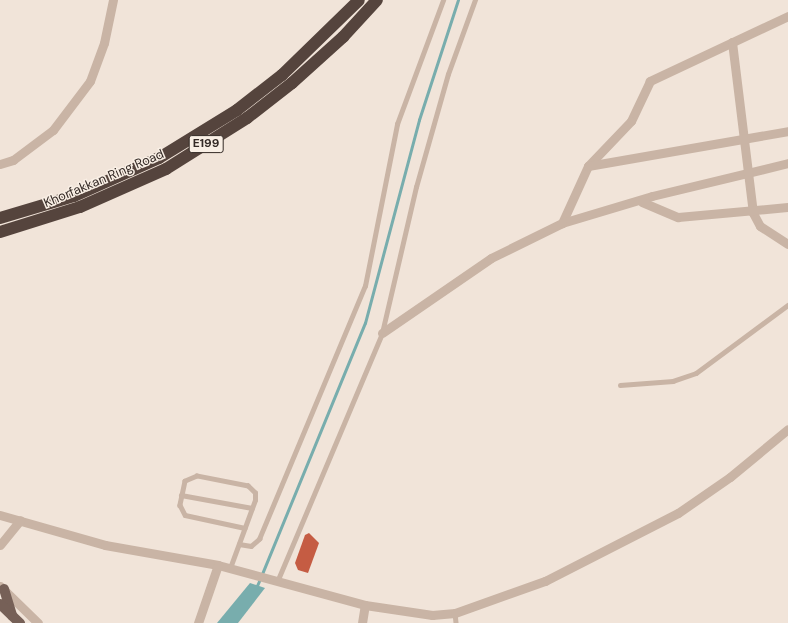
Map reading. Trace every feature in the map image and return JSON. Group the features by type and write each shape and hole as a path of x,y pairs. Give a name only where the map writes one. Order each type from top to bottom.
{"highway":[{"name":"Khorfakkan Ring Road","path":"0,218 74,196 159,158 237,110 282,75 359,0"},
{"name":"Khorfakkan Ring Road","path":"0,232 80,207 166,169 247,118 292,83 343,37 377,0"}],"main road":[{"path":"2,587 12,616"},
{"path":"0,604 20,623"}],"street":[{"path":"0,164 13,160 53,130 90,81 104,43 113,0"},
{"path":"562,223 588,166 631,121 650,81 788,16"},
{"path":"732,42 746,171 754,213 760,226 788,244"},
{"path":"588,166 788,131"},
{"path":"382,333 490,258 562,223 642,202 746,171 788,163"},
{"path":"642,202 678,217 754,213 788,207"},
{"path":"0,515 105,546 218,565 365,605 432,615 455,613 545,581 678,513 730,477 788,429"},
{"path":"0,545 20,520"},
{"path":"198,623 218,565"},
{"path":"2,587 38,623"},
{"path":"362,623 365,605"}],"lane":[{"path":"239,544 251,546 260,539 365,286 397,124 443,0"},
{"path":"277,582 382,333 416,187 448,74 475,0"},
{"path":"620,385 673,381 696,373 788,304"},
{"path":"230,568 245,528 252,508 255,496 251,488 197,476 185,481 181,495 180,508 185,515 245,528"},
{"path":"181,495 252,508"},
{"path":"455,613 456,623"}],"water":[{"path":"250,583 265,588 238,623 217,623"}],"building":[{"path":"309,533 319,543 308,573 298,570 295,563 305,535"}],"waterway":[{"path":"262,574 365,323 419,120 458,0"},
{"path":"256,588 260,579"}]}
